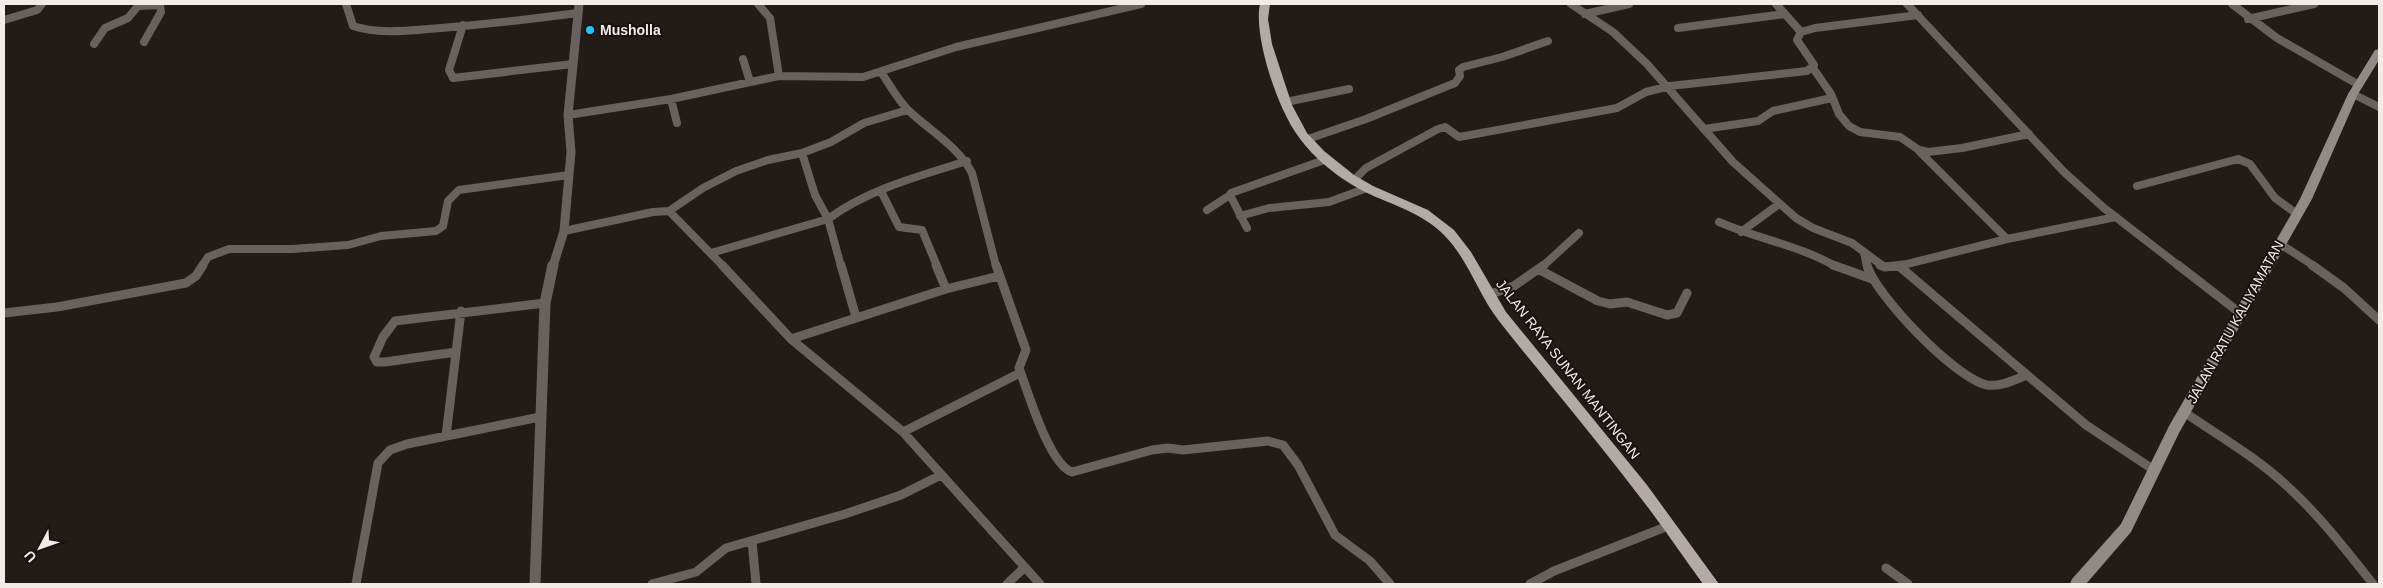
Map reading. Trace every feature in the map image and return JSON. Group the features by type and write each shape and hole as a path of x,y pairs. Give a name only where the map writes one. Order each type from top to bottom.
{"main road":[{"name":"JALAN RAYA SUNAN MANTINGAN","path":"1265,4 1262,12 1264,28 1281,90 1298,128 1327,159 1354,180 1367,188 1414,207 1441,224 1456,239 1502,315 1561,386 1712,584"},
{"name":"JALAN RATU KALIYAMATAN","path":"2077,584 2126,528 2184,412 2278,243 2315,181 2356,90 2379,52"}],"street":[{"path":"4,20 36,10 42,4"},
{"path":"346,4 351,24 360,30 401,32 578,9 568,115 571,140 564,231 557,249 545,303 535,584"},
{"path":"758,4 770,18 778,76"},
{"path":"568,115 671,99 778,76 849,78 881,72 956,47 1141,4"},
{"path":"1571,4 1613,32 1669,87 1733,162 1780,204 1806,224 1846,240 1885,267 1899,266 2007,240 2116,217"},
{"path":"1584,14 1629,4"},
{"path":"1776,4 1801,32"},
{"path":"1907,4 2064,172 2116,217 2240,313"},
{"path":"2232,4 2248,19 2379,107"},
{"path":"2248,19 2314,4"},
{"path":"94,44 106,27 127,20 137,5 160,5 161,12 144,42"},
{"path":"1678,28 1785,14"},
{"path":"1918,15 1815,28 1801,32 1796,40 1809,57 1839,114 1849,126 1860,132 1900,137 1918,150 2007,240"},
{"path":"463,25 449,70 451,77 456,79 573,64"},
{"path":"1308,139 1366,119 1455,83 1460,76 1459,70 1463,67 1502,57 1548,41"},
{"path":"743,59 750,82"},
{"path":"1354,180 1366,168 1438,129 1445,128 1459,137 1617,108 1627,104 1636,96 1669,87 1807,71 1814,68"},
{"path":"881,72 907,110 953,145 966,161 972,173 1000,276 1026,350 1018,368 1046,439 1064,469 1068,471 1083,469 1152,450 1168,448 1183,450 1268,441 1283,445 1298,465 1324,517 1335,534 1370,562 1390,584"},
{"path":"1286,102 1349,89"},
{"path":"1704,129 1758,121 1773,111 1832,98"},
{"path":"671,99 677,123"},
{"path":"564,231 653,212 669,211 703,188 736,171 768,160 802,153 831,142 864,123 907,110"},
{"path":"1918,150 1928,152 1962,148 2029,134"},
{"path":"802,153 816,195 828,219 856,317"},
{"path":"1207,210 1244,188 1327,159"},
{"path":"2137,186 2207,166 2241,160 2256,168 2271,193 2297,214"},
{"path":"711,252 828,219 839,209 881,191 966,161"},
{"path":"4,312 57,306 186,283 196,276 208,258 229,249 292,249 317,246 348,246 381,236 436,231 444,222 448,200 459,190 569,175"},
{"path":"1240,216 1267,207 1299,206 1330,202 1367,188"},
{"path":"881,191 899,227 922,230 946,289"},
{"path":"1230,195 1247,228"},
{"path":"1741,232 1780,204"},
{"path":"669,211 711,252 791,339 903,432 1040,584"},
{"path":"1719,222 1741,232 1791,245 1816,255 1839,268 1872,279"},
{"path":"1489,296 1508,290 1538,269 1579,233"},
{"path":"2278,243 2307,260 2342,286 2379,320"},
{"path":"1864,253 1872,279 1878,289 1940,354 1976,380 1994,386 2027,375"},
{"path":"1899,266 2092,429 2154,470"},
{"path":"1538,269 1587,297 1616,305 1627,302 1669,316 1677,313 1687,293"},
{"path":"791,339 946,289 1000,276"},
{"path":"456,352 385,362 377,362 374,357 383,337 395,321 461,311 545,303"},
{"path":"446,436 461,311"},
{"path":"903,432 1020,373"},
{"path":"2184,412 2248,455 2286,486 2348,551 2373,584"},
{"path":"356,584 378,463 383,455 391,449 407,444 540,417"},
{"path":"652,584 696,572 726,548 845,514 901,495 941,475"},
{"path":"1530,584 1554,571 1668,526"},
{"path":"752,541 756,584"},
{"path":"1007,584 1024,568"},
{"path":"1886,568 1908,584"}],"place":[{"name":"Musholla","path":"590,30"}]}
